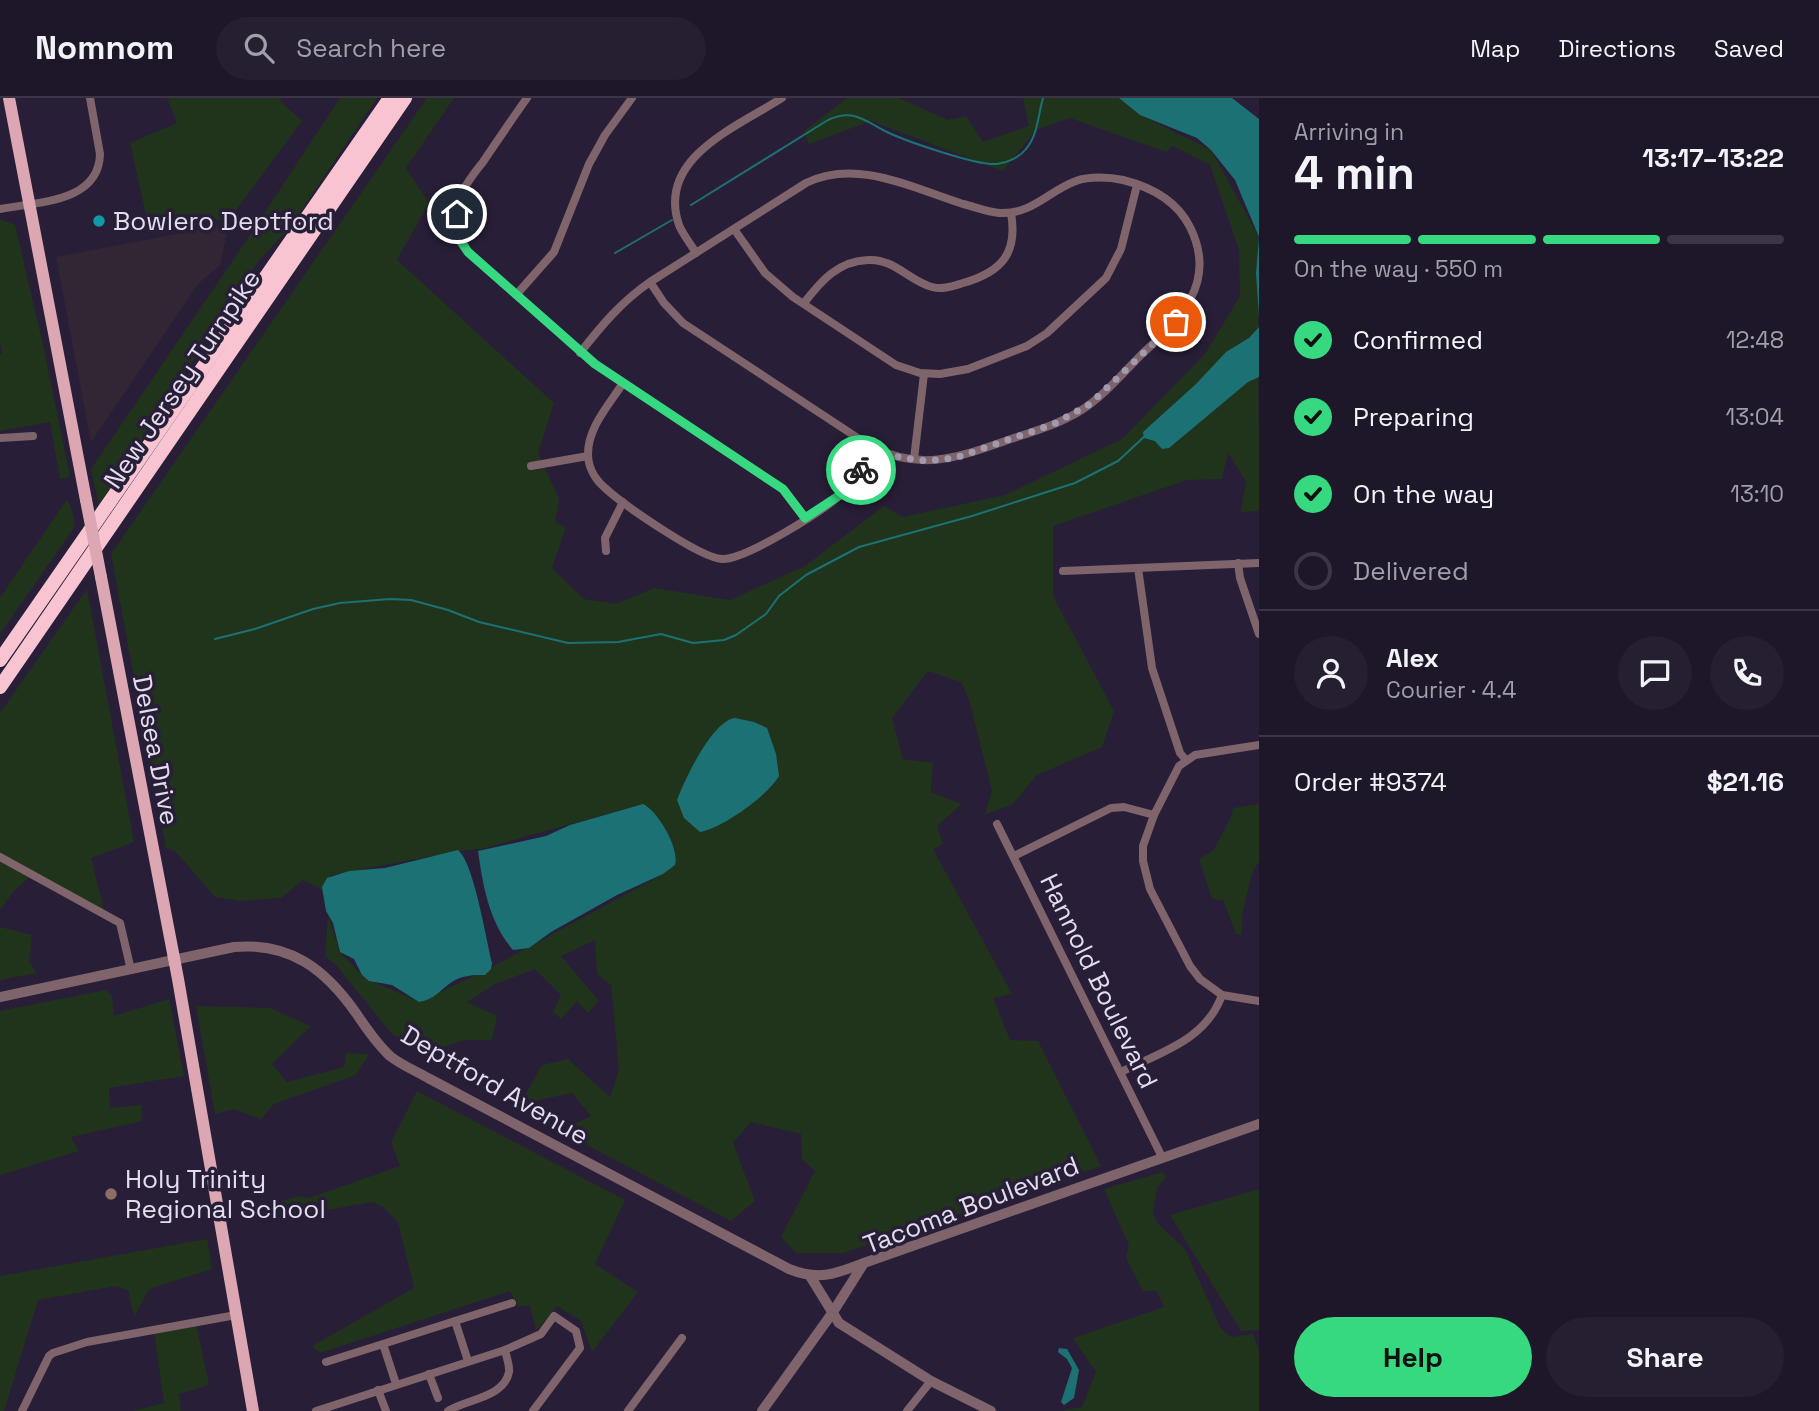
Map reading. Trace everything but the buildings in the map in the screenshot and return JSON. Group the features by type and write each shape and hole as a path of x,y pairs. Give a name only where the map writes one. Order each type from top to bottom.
{"highway":[{"name":"New Jersey Turnpike","path":"0,660 390,98"},
{"name":"New Jersey Turnpike","path":"0,687 405,98"}],"main road":[{"name":"Delsea Drive","path":"9,98 173,961 253,1411"}],"street":[{"path":"0,209 75,194 94,178 100,163 100,154 90,98"},
{"path":"527,98 463,191 457,214 461,242 468,252 580,353 783,489 805,518"},
{"path":"516,295 554,252 589,164 605,135 632,98"},
{"path":"696,253 680,227 676,211 677,186 687,164 698,151 782,98"},
{"path":"580,353 601,325 650,282 806,183 819,176 843,172 878,177 994,212 1011,213 1030,208 1078,180 1121,180 1153,190 1179,210 1196,239 1199,258 1198,282 1176,322 1090,404 1066,418 955,458 927,461 892,456 873,449 683,323 664,303 650,282"},
{"path":"734,229 765,273 793,297 896,365 924,374 968,369 1027,346 1047,333 1105,278 1113,267 1121,250 1137,185"},
{"path":"804,303 829,273 840,267 868,260 894,267 934,288 943,289 983,277 996,269 1012,244 1014,230 1011,213"},
{"path":"914,459 924,374"},
{"path":"623,383 594,427 588,456 595,477 623,502 700,553 725,559 748,552 830,503 863,468 873,449"},
{"path":"0,438 33,436"},
{"path":"530,467 588,456"},
{"path":"606,551 606,538 623,502"},
{"path":"1063,571 1259,563"},
{"path":"1238,564 1240,578 1259,634"},
{"path":"1138,568 1152,668 1180,753 1186,760"},
{"path":"1259,745 1210,751 1186,760 1180,766 1154,815 1143,846 1143,861 1150,889 1189,966 1200,979 1223,995 1259,1001"},
{"path":"1014,856 1111,808 1124,807 1154,815"},
{"name":"Hannold Boulevard","path":"997,824 1162,1157"},
{"path":"0,857 120,923 131,970"},
{"name":"Deptford Avenue","path":"0,997 234,947 252,946 282,951 321,972 340,990 369,1032 390,1056 789,1269 810,1276"},
{"path":"1121,1072 1201,1030 1214,1014 1223,995"},
{"name":"Tacoma Boulevard","path":"762,1411 833,1312 864,1263 1259,1124"},
{"path":"864,1263 834,1274 810,1276 839,1323 931,1381 991,1411"},
{"path":"326,1362 512,1303"},
{"path":"22,1411 49,1356 53,1353 87,1342 236,1315"},
{"path":"316,1411 335,1408 378,1390 505,1350 541,1334 554,1315 576,1331 580,1348 533,1411"},
{"path":"455,1321 468,1361"},
{"path":"628,1411 682,1338"},
{"path":"383,1344 396,1384"},
{"path":"448,1411 488,1396 502,1385 509,1372 505,1350"},
{"path":"429,1374 438,1398"},
{"path":"907,1411 931,1381"},
{"path":"378,1390 386,1411"}],"shaded area":[{"path":"167,98 281,98 280,101 302,121 230,218 150,233 130,143 177,123"},
{"path":"340,98 377,98 288,230 260,259 99,505 91,469"},
{"path":"427,98 454,98 406,168 429,203 397,260 554,403 538,453 559,499 555,522 566,527 552,568 584,599 616,604 654,588 730,600 805,566 884,506 903,517 1005,495 1122,439 1205,354 1240,296 1239,250 1210,165 1173,146 1166,152 1070,118 1036,130 1003,171 871,121 809,144 804,131 847,98 899,98 948,120 966,116 983,142 1029,126 1023,98 1123,98 1140,115 1211,150 1258,235 1259,511 1241,512 1246,482 1228,452 1222,479 1187,480 1053,526 1053,596 1114,711 1102,747 1037,775 1012,805 985,814 992,791 969,700 961,682 928,671 892,718 903,759 933,763 931,792 962,804 937,826 943,844 933,849 1012,994 993,998 1010,1040 1038,1041 1101,1166 843,1253 796,1253 781,1237 815,1171 802,1159 801,1134 751,1122 733,1143 755,1201 731,1221 579,1141 574,1124 591,1116 572,1093 520,1104 542,1065 568,1059 610,1097 619,1070 611,985 597,974 595,940 561,956 599,1001 588,1013 577,1001 561,1019 553,1012 561,995 535,969 495,984 467,1002 497,1016 492,1040 465,1040 423,1054 391,1033 336,965 325,956 328,916 340,952 365,978 420,1002 492,967 663,874 643,804 481,849 331,875 323,890 303,880 281,898 240,901 215,897 175,851 166,848 111,554"},
{"path":"1119,98 1232,98 1259,119 1259,237 1235,180 1211,150 1197,138 1140,115"},
{"path":"0,219 15,225 70,477 60,479 50,422 0,431"},
{"path":"229,224 220,265 198,284 91,442 56,257"},
{"path":"1259,237 1259,317 1256,273"},
{"path":"1259,327 1259,377 1248,382 1169,448 1162,449 1155,441 1144,438 1143,432 1196,384 1226,352 1249,338"},
{"path":"67,499 75,526 0,634 0,598"},
{"path":"87,589 134,842 91,858 104,910 35,872 13,892 0,910 0,713"},
{"path":"735,718 767,728 776,754 779,776 744,810 721,824 700,832 684,818 677,800 709,740 717,729"},
{"path":"643,804 655,814 666,831 674,850 675,865 663,874 617,895 551,932 529,948 513,950 493,916 478,851 546,836 570,825"},
{"path":"1259,804 1259,861 1252,873 1243,910 1241,935 1236,934 1223,900 1212,899 1199,859 1214,850 1233,808"},
{"path":"458,850 464,858 474,885 492,963 491,969 485,975 456,980 433,997 419,1002 392,985 369,981 362,975 354,959 340,952 333,923 326,911 322,887 327,878 349,871 385,868"},
{"path":"0,927 32,935 29,962 37,973 0,980"},
{"path":"106,990 112,996 114,1016 169,999 184,1076 109,1088 110,1108 141,1105 142,1121 71,1137 79,1151 0,1175 0,1011"},
{"path":"196,1006 270,1008 311,1026 272,1064 287,1082 344,1067 346,1053 369,1054 356,1075 274,1104 261,1119 234,1109 215,1114"},
{"path":"417,1091 625,1200 595,1264 638,1292 592,1352 581,1321 557,1306 536,1331 530,1305 518,1307 510,1291 320,1353 312,1346 414,1288 398,1222 382,1206 372,1202 316,1212 263,1215 265,1207 298,1196 309,1198 400,1166 391,1142"},
{"path":"1163,1172 1166,1178 1157,1187 1153,1213 1158,1224 1185,1249 1221,1329 1231,1337 1253,1334 1259,1351 1259,1411 1062,1411 1082,1407 1096,1372 1073,1338 1164,1307 1157,1291 1143,1291 1126,1258 1129,1245 1104,1189"},
{"path":"1259,1189 1259,1330 1241,1331 1170,1215"},
{"path":"207,1239 212,1269 149,1289 134,1317 128,1290 116,1286 38,1300 4,1411 0,1411 0,1276"},
{"path":"196,1323 209,1385 179,1394 181,1411 133,1411 164,1403 154,1331"},
{"path":"1059,1348 1067,1349 1079,1370 1074,1398 1064,1405 1061,1402 1072,1368 1067,1359 1058,1352"}],"waterway":[{"path":"691,205 828,120 844,115 857,117 906,140 957,157 987,164 1005,162 1020,155 1030,143 1043,98"},
{"path":"615,253 672,220"},
{"path":"215,639 255,629 313,609 340,603 390,599 411,600 479,622 568,643 618,642 661,634 693,643 724,640 766,614 779,596 806,575 859,547 972,516 1075,483 1118,461 1145,436"}],"way so far":[{"path":"861,470 873,449 892,456 927,461 955,458 1054,424 1090,404 1176,322"}],"place":[{"name":"Bowlero Deptford","path":"99,221"},
{"name":"Holy Trinity Regional School","path":"111,1194"}],"route":[{"path":"457,214 461,242 468,252 580,353 783,489 805,518 840,495 861,470"}]}
